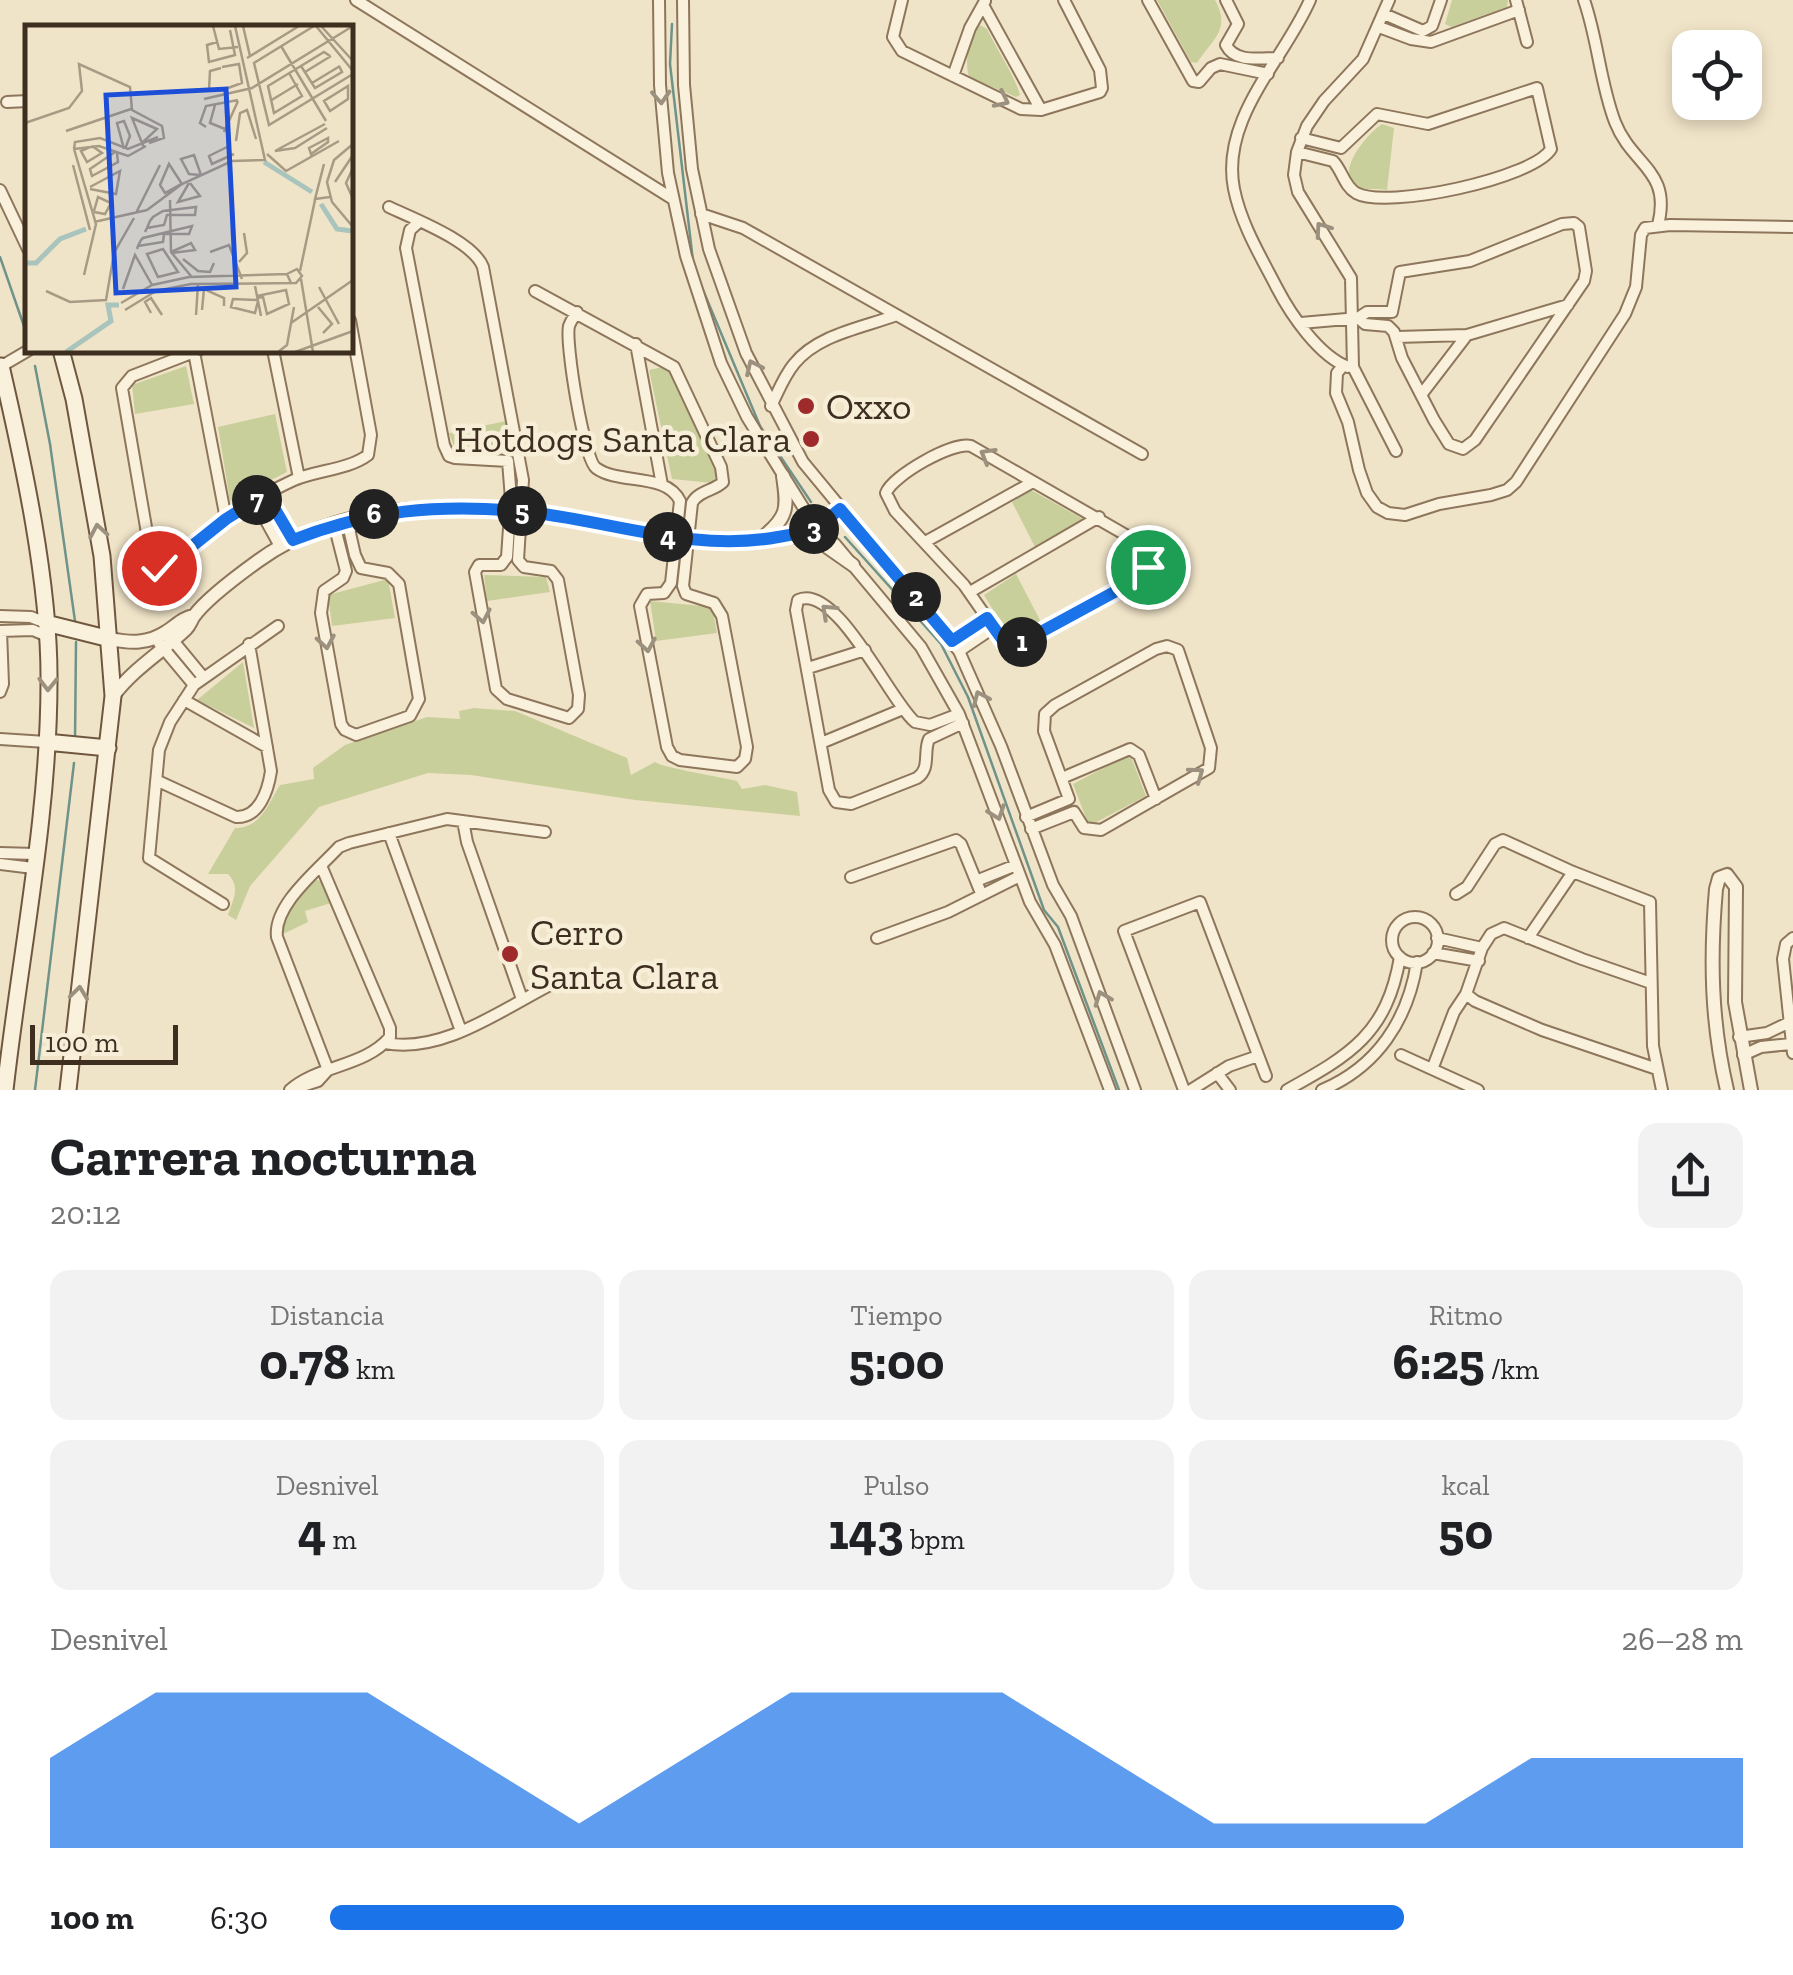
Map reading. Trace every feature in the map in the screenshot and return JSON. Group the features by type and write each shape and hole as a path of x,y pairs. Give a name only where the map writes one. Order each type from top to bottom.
{"main road":[{"path":"62,352 96,523 114,696 68,1090"},
{"path":"3,370 42,621 46,742 6,1090"},
{"path":"42,621 110,639"},
{"path":"46,742 108,748"}],"street":[{"path":"356,0 673,199"},
{"path":"658,0 662,114 673,199 686,256 722,363 748,417 816,528 853,565 921,648 961,719 1030,902 1055,945 1110,1090"},
{"path":"683,0 686,112 700,214 733,320 771,406 803,462 955,646 1001,746 1053,885 1072,916 1136,1090"},
{"path":"902,0 893,37 898,47 1021,109 1041,110 1100,92 1103,84 1100,70 1064,0"},
{"path":"1148,0 1193,80 1199,82 1220,64 1268,74"},
{"path":"1226,0 1238,24 1226,45 1230,52 1242,58 1278,58"},
{"path":"1310,0 1244,116 1233,154 1234,188 1240,210 1280,293 1301,322 1348,367 1396,450"},
{"path":"1389,0 1363,60 1324,101 1301,138 1294,175 1298,192 1351,278 1360,318 1348,367 1337,373 1336,394 1348,422 1367,494 1377,507 1405,515 1502,492 1516,482 1625,314 1636,286 1645,228 1793,227"},
{"path":"1384,14 1423,31 1432,26 1441,0"},
{"path":"1584,0 1614,120 1625,144 1645,162 1659,185 1662,198 1658,225"},
{"path":"953,76 984,2"},
{"path":"984,2 1041,110"},
{"path":"1379,28 1432,42 1518,5 1526,42"},
{"path":"1297,152 1332,161 1350,188 1359,194 1418,197 1468,186 1534,163 1548,155 1551,144 1536,88 1428,124 1378,114 1341,148 1301,138"},
{"path":"7,102 25,101"},
{"path":"0,190 25,244"},
{"path":"389,207 465,246 480,258 513,459 516,511 518,560 524,567 551,571 558,580 579,695 578,709 570,718 507,700 496,688 474,572 479,565 505,561 516,511"},
{"path":"700,214 742,228 1142,454"},
{"path":"419,222 410,230 406,248 444,445 454,458 513,459"},
{"path":"1301,322 1392,312 1400,272 1470,260 1568,222 1580,231 1584,281 1468,447 1458,449 1448,444 1388,326 1360,318"},
{"path":"535,291 577,312 636,344 674,367 721,466 723,482 694,498 682,539 674,570 668,588 664,593 647,594 640,606 666,746 672,756 737,767 745,759 747,747 722,616 710,600 684,591 682,539 680,501 676,493 662,485 604,472 591,464 570,343 570,325 577,312"},
{"path":"1396,336 1467,335 1568,305"},
{"path":"771,406 789,372 808,350 894,316"},
{"path":"194,352 132,376 122,388 154,565 166,567 226,519 266,494 299,478 357,462 371,450 352,332"},
{"path":"1421,395 1467,335"},
{"path":"636,344 662,485"},
{"path":"3,370 26,352"},
{"path":"197,352 226,519"},
{"path":"273,352 299,478"},
{"path":"956,445 971,446 1099,517 1138,542 1148,562 1142,577 1015,646 1007,646 970,592 889,503 887,488 956,445"},
{"path":"758,541 780,523 786,508 783,476"},
{"path":"924,542 1033,482"},
{"path":"266,494 286,543"},
{"path":"254,501 286,543"},
{"path":"114,696 164,639 238,576 286,543 341,522 416,509 516,511 682,539 758,541 816,528 840,509"},
{"path":"970,592 1099,517"},
{"path":"341,522 361,568 388,573 399,584 419,699 410,716 356,735 344,730 341,724 321,613 324,591 343,578 346,571 341,522"},
{"path":"791,535 823,544 853,565"},
{"path":"801,598 818,600 865,650 915,722 926,726 961,719 930,739 925,750 925,770 917,778 851,804 840,804 832,797 821,743 796,610 801,598"},
{"path":"0,615 42,621"},
{"path":"0,692 1,631 33,630 42,621"},
{"path":"955,646 990,623"},
{"path":"223,904 150,860 148,847 162,738 199,681 278,626"},
{"path":"110,639 164,639"},
{"path":"164,639 199,681"},
{"path":"158,781 236,817 247,817 256,811 271,771 249,644"},
{"path":"1156,649 1178,650 1211,748 1211,762 1204,772 1095,831 1084,828 1074,812 1062,778 1044,731 1045,714 1156,649"},
{"path":"808,668 865,650"},
{"path":"184,700 267,748"},
{"path":"821,743 903,709"},
{"path":"0,740 46,742"},
{"path":"1062,778 1130,748 1139,755 1156,800"},
{"path":"1026,816 1068,799"},
{"path":"1031,828 1074,812"},
{"path":"322,868 390,1028 385,1043 328,1070 276,938 284,906 342,845 440,819 545,832"},
{"path":"463,821 522,999"},
{"path":"389,832 461,1031"},
{"path":"851,878 956,840 981,893"},
{"path":"1456,894 1467,887 1495,844 1502,840 1650,902 1656,1069 1662,1090"},
{"path":"0,852 34,861"},
{"path":"0,864 34,861"},
{"path":"976,880 1018,870"},
{"path":"877,938 948,912 1018,870"},
{"path":"1528,938 1573,872"},
{"path":"1727,1090 1713,1006 1711,956 1716,889 1719,878 1728,875 1734,880 1737,894 1735,1004 1750,1090"},
{"path":"1258,1056 1217,1073 1207,1086 1188,1090 1124,930 1200,902 1266,1076"},
{"path":"1286,1090 1339,1061 1367,1036 1389,1002 1400,958 1392,937 1404,920 1426,920 1437,938 1434,952"},
{"path":"1433,1066 1482,948 1491,934 1504,928 1651,983"},
{"path":"1437,938 1482,948"},
{"path":"1718,1047 1792,1049 1783,959 1786,944 1793,938"},
{"path":"1400,958 1417,962 1434,952 1478,962"},
{"path":"1322,1090 1362,1067 1386,1042 1410,997 1417,962"},
{"path":"385,1043 405,1047 461,1031 548,986"},
{"path":"1466,994 1542,1030 1656,1069"},
{"path":"1713,1006 1735,1004"},
{"path":"1741,1045 1788,1024"},
{"path":"1401,1055 1433,1066 1478,1090"},
{"path":"1217,1073 1230,1090"}],"green space":[{"path":"1157,0 1215,0 1221,26 1197,63 1191,62"},
{"path":"1452,0 1508,0 1507,7 1451,27 1445,24"},
{"path":"980,25 987,29 1020,95 1016,97 969,77 969,50"},
{"path":"1382,124 1394,128 1387,190 1362,188 1353,183 1350,166 1360,146"},
{"path":"186,366 194,404 135,414 132,385"},
{"path":"667,366 717,475 712,483 672,479 649,370"},
{"path":"275,414 287,472 230,501 218,427"},
{"path":"506,421 508,450 455,449 449,433"},
{"path":"1031,490 1085,520 1035,547 1012,502"},
{"path":"1016,574 1041,622 1010,638 984,595"},
{"path":"484,575 546,577 550,592 487,601"},
{"path":"388,579 395,618 332,626 328,595"},
{"path":"650,601 712,607 717,633 656,641"},
{"path":"243,662 254,728 197,700"},
{"path":"459,711 515,711 627,758 631,775 655,762 737,781 742,789 765,785 797,792 800,816 635,800 471,775 428,773 319,807 250,886 236,920 228,915 235,894 232,879 228,874 208,874 235,828 258,819 280,785 314,779 313,768 345,745 427,717 460,719"},
{"path":"1130,754 1146,796 1089,826 1073,784"},
{"path":"316,880 322,881 331,903 305,911 308,922 283,934 289,911"}],"waterway":[{"path":"672,24 670,64 693,261"},
{"path":"0,257 25,329"},
{"path":"700,283 760,426 811,502"},
{"path":"35,366 75,621"},
{"path":"845,537 941,644 968,697 1044,910 1058,927 1119,1090"},
{"path":"75,741 76,642"},
{"path":"35,1090 74,763"}],"place":[{"name":"Oxxo","path":"806,406"},
{"name":"Hotdogs Santa Clara","path":"811,439"},
{"name":"Cerro Santa Clara","path":"510,954"}],"route":[{"path":"159,568 166,567 238,510 266,494 293,540 378,513 448,508 568,517 687,540 724,543 758,541 816,528 840,509 952,641 987,618 1002,642 1015,646 1142,577 1148,567"}]}
